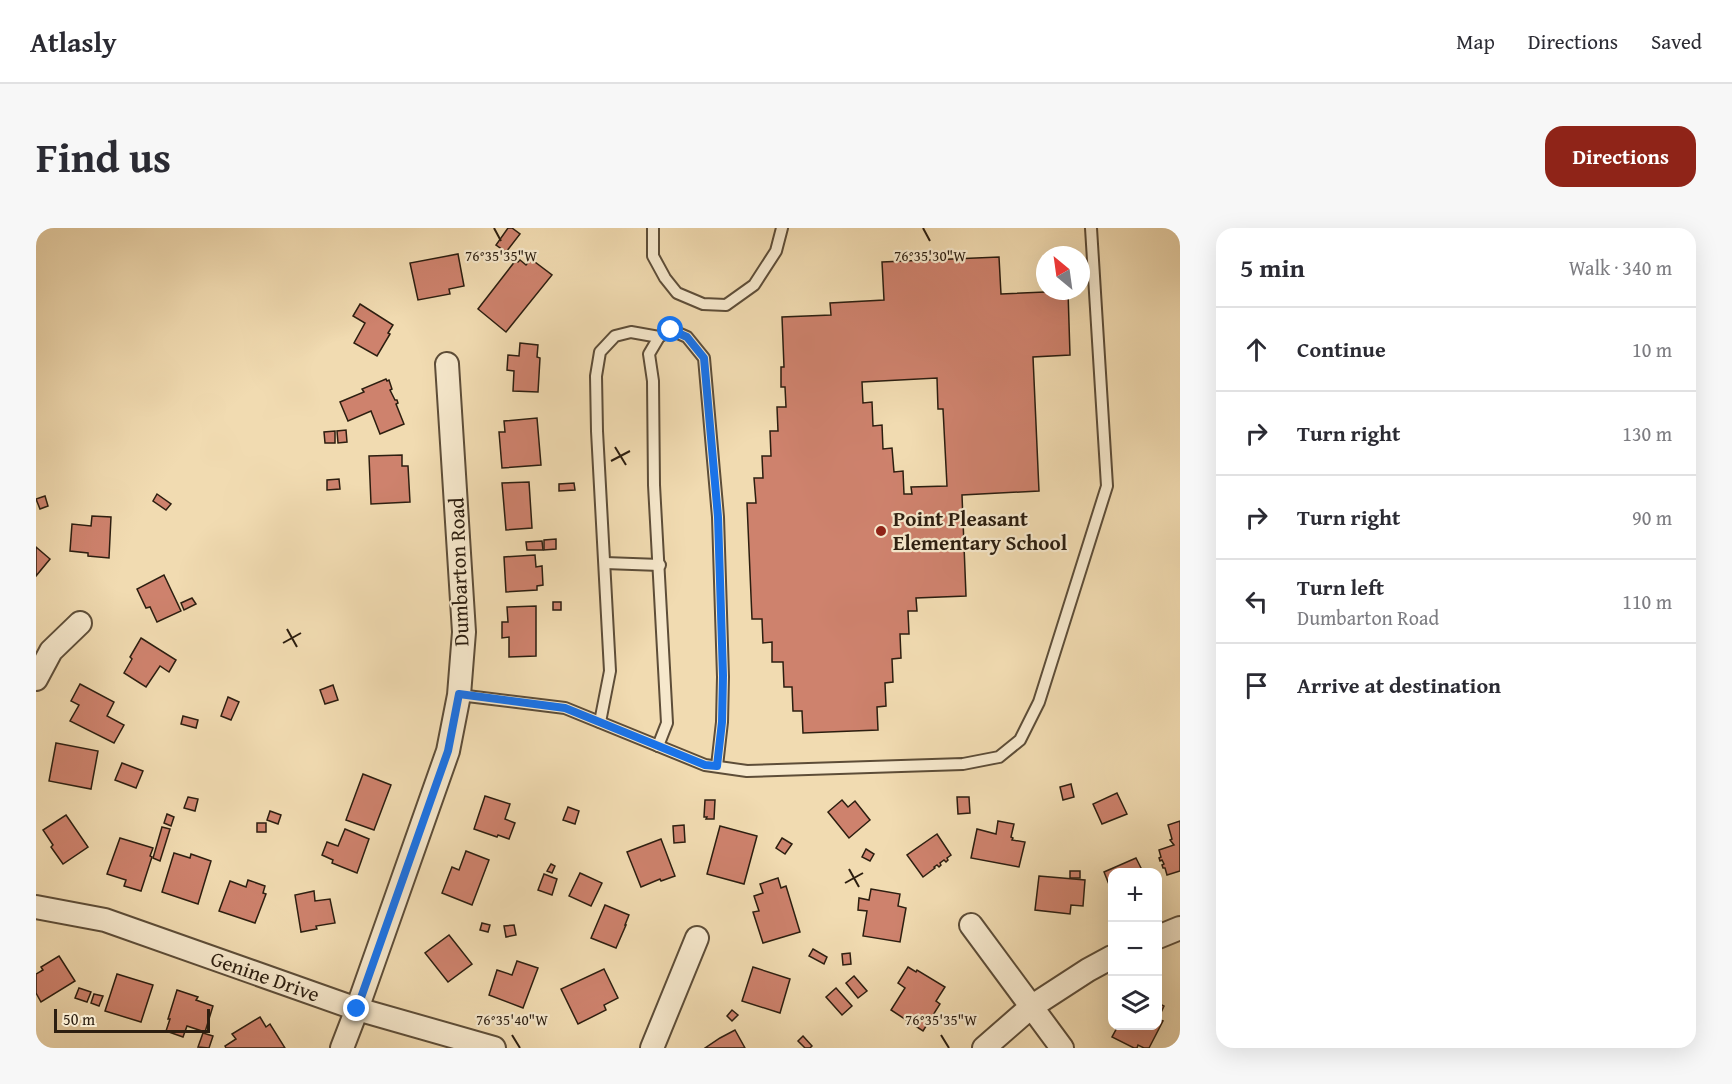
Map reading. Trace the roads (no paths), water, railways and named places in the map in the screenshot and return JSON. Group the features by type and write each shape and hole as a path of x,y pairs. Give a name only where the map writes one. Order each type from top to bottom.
{"street":[{"name":"Dumbarton Road","path":"342,1048 448,751 459,694 465,632 447,364"},
{"path":"36,680 51,651 80,623"},
{"name":"Genine Drive","path":"36,907 105,920 357,1009 494,1048"},
{"path":"971,925 1062,1048"},
{"path":"1162,935 1180,928"},
{"path":"652,1048 697,938"},
{"path":"984,1048 1031,1007 1108,960"}],"lane":[{"path":"654,228 653,256 665,278 677,292 703,304 726,305 754,285 776,251 782,228"},
{"path":"459,694 565,708 705,765 747,771 963,764 999,757 1020,740 1039,702 1107,486 1091,228"},
{"path":"658,746 667,723 654,485 653,381 649,354 659,337 671,330 687,337 704,358 719,528 723,676 722,722 717,766"},
{"path":"600,722 610,670 596,376 600,352 615,336 631,332 659,337"},
{"path":"605,563 660,565"}],"place":[{"name":"Point Pleasant Elementary School","path":"881,531"}]}
